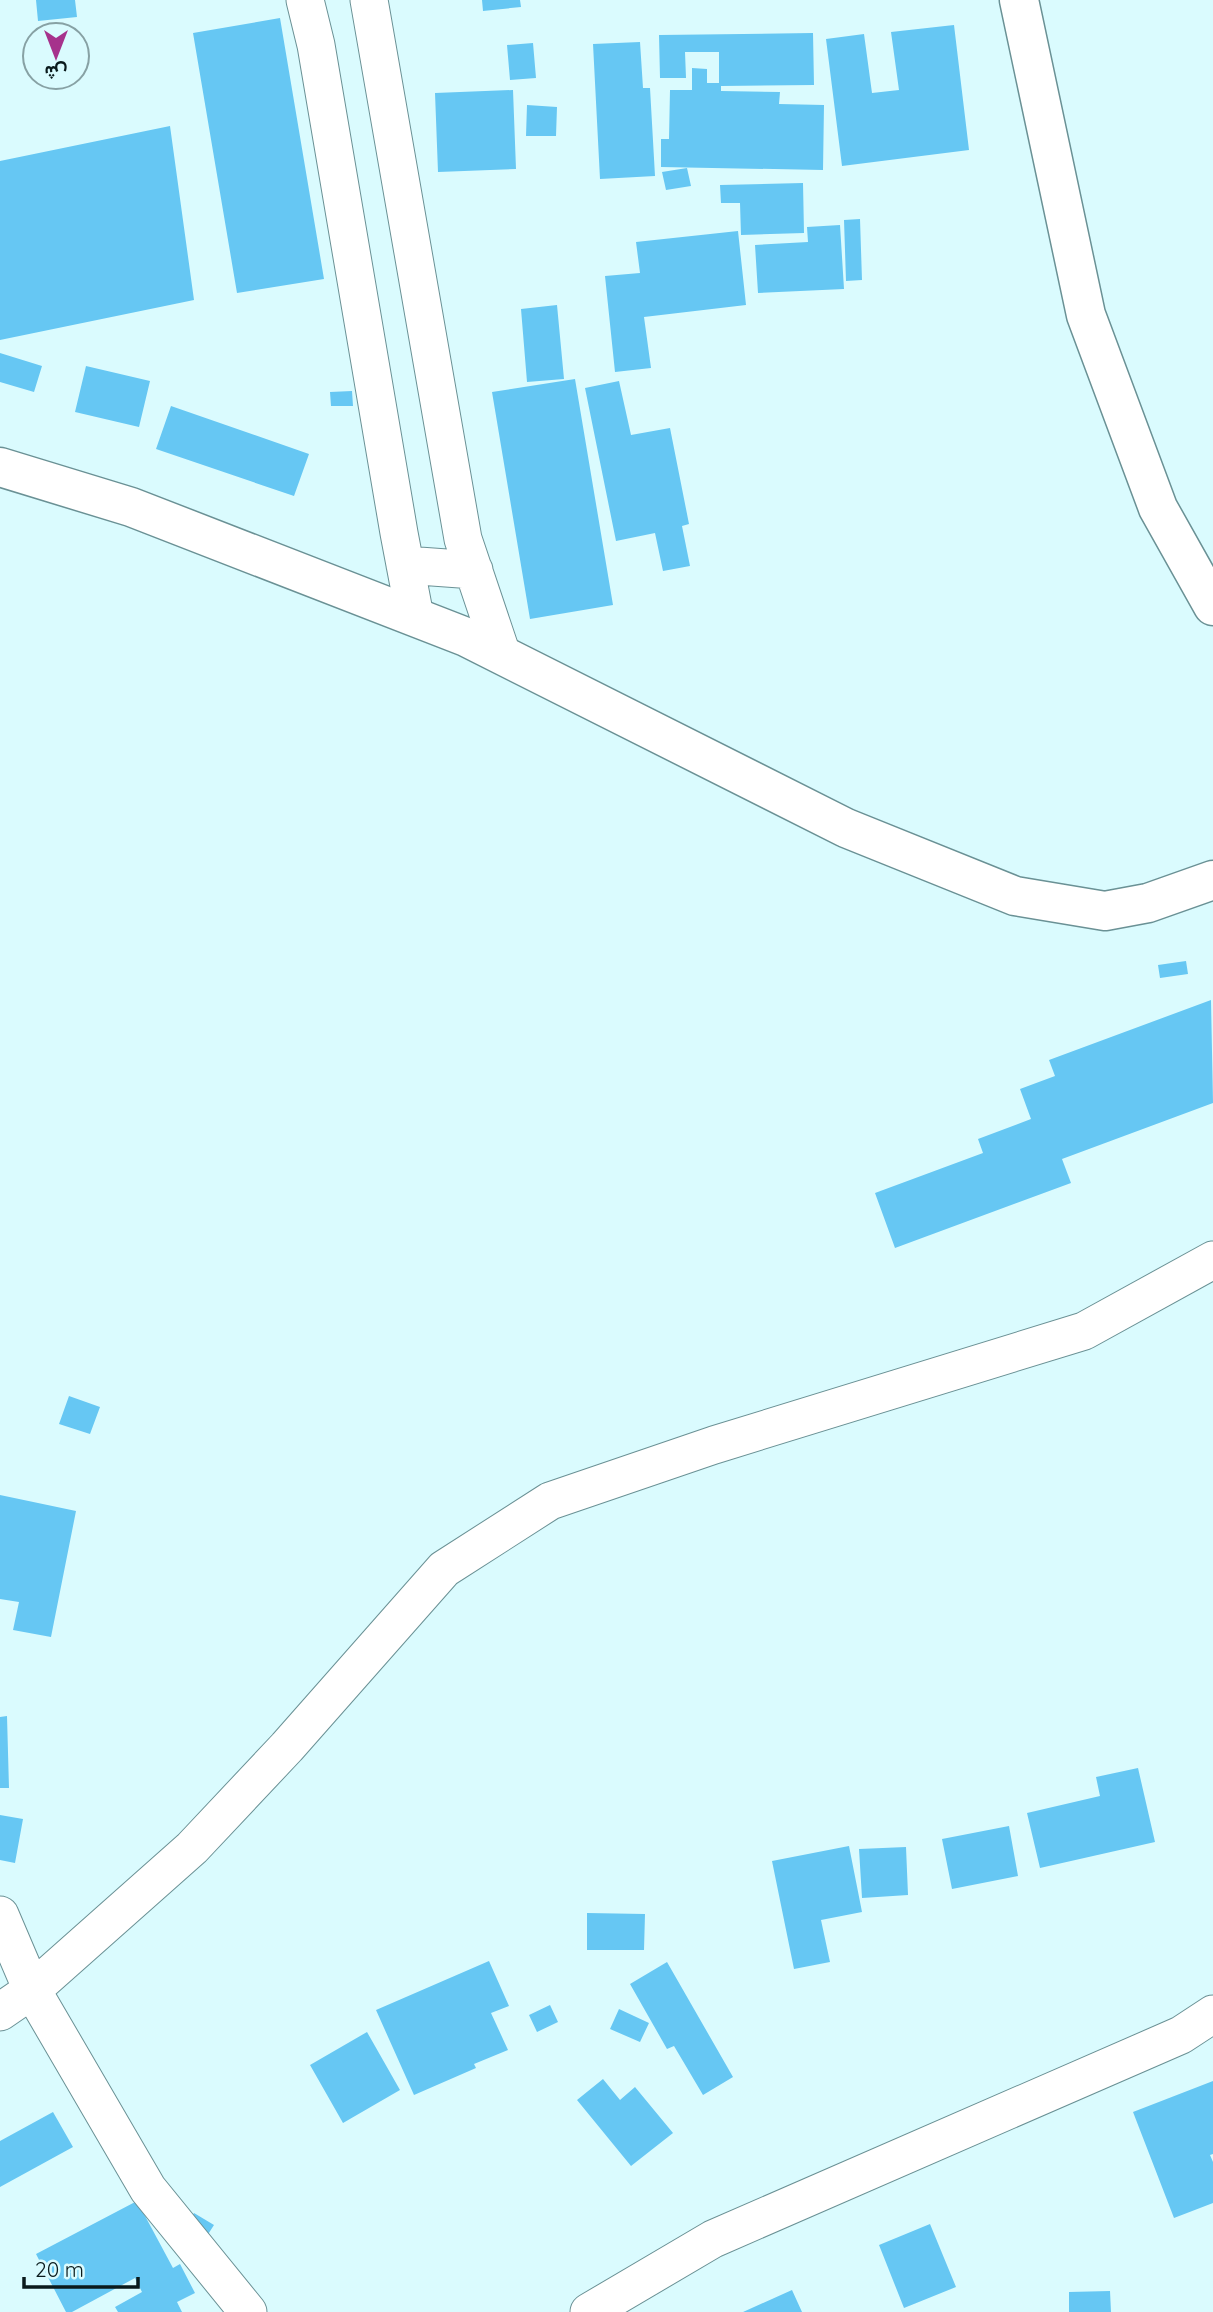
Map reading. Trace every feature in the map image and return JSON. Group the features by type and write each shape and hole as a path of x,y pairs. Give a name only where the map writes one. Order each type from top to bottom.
{"main road":[{"path":"1019,0 1086,315 1158,509 1213,607"},
{"path":"0,467 131,507 466,636 846,828 1015,896 1105,911 1148,903 1213,880"}],"street":[{"path":"305,0 316,45 415,617"},
{"path":"369,0 463,539 502,655"},
{"path":"316,45 374,37"},
{"path":"405,565 474,570"},
{"path":"0,2012 33,1990 192,1847 287,1747 444,1569 550,1501 713,1445 1084,1331 1213,1260"},
{"path":"0,1915 33,1990 148,2189 248,2312"},
{"path":"589,2312 713,2239 1181,2035 1213,2014"}],"building":[{"path":"36,0 75,0 77,17 38,21"},
{"path":"482,0 520,0 521,7 483,11"},
{"path":"280,18 324,279 237,293 193,33"},
{"path":"954,25 969,150 842,166 826,39 864,34 872,93 899,90 891,32"},
{"path":"813,33 814,85 721,86 721,91 780,92 779,104 824,105 823,170 661,167 661,139 669,139 670,90 692,90 692,68 707,69 707,83 719,83 719,52 685,52 686,78 660,78 659,35"},
{"path":"640,42 643,88 650,88 655,176 600,179 593,44"},
{"path":"533,43 536,78 510,80 507,45"},
{"path":"513,90 516,169 438,172 435,93"},
{"path":"527,105 557,107 556,136 526,136"},
{"path":"170,126 194,300 0,340 0,161"},
{"path":"687,168 691,186 666,190 662,172"},
{"path":"803,183 804,233 741,235 740,203 721,203 720,185"},
{"path":"860,219 862,280 846,281 844,220"},
{"path":"840,225 844,289 758,293 755,245 808,242 807,227"},
{"path":"738,231 746,305 644,317 651,368 615,372 605,276 640,273 636,242"},
{"path":"557,305 564,379 527,382 521,309"},
{"path":"0,353 42,366 34,392 0,382"},
{"path":"86,366 150,381 139,427 75,412"},
{"path":"575,379 613,605 530,619 492,392"},
{"path":"619,381 631,435 670,428 689,524 682,526 690,566 663,571 655,533 616,541 585,388"},
{"path":"352,391 353,406 331,406 330,392"},
{"path":"171,406 309,454 294,496 156,449"},
{"path":"1186,961 1188,974 1160,978 1158,965"},
{"path":"1211,1000 1213,1103 1062,1159 1071,1183 895,1248 875,1193 983,1153 978,1139 1031,1119 1020,1089 1055,1076 1049,1060"},
{"path":"69,1396 100,1407 90,1434 59,1424"},
{"path":"0,1495 76,1511 51,1637 13,1630 19,1602 0,1599"},
{"path":"7,1716 9,1788 0,1788 0,1717"},
{"path":"1138,1768 1155,1842 1040,1868 1027,1813 1100,1796 1096,1777"},
{"path":"0,1815 23,1819 15,1863 0,1860"},
{"path":"1009,1826 1018,1876 952,1889 942,1839"},
{"path":"849,1846 862,1912 821,1920 830,1962 794,1969 772,1861"},
{"path":"906,1847 908,1895 862,1898 859,1849"},
{"path":"587,1913 645,1914 644,1950 587,1950"},
{"path":"489,1961 509,2006 491,2013 508,2050 474,2064 476,2068 414,2095 376,2010"},
{"path":"667,1962 733,2077 703,2095 674,2046 667,2049 630,1984"},
{"path":"550,2005 558,2022 537,2032 529,2015"},
{"path":"619,2009 649,2023 640,2042 610,2029"},
{"path":"367,2032 400,2090 343,2123 310,2065"},
{"path":"603,2079 620,2100 635,2087 673,2133 631,2166 577,2100"},
{"path":"1213,2081 1213,2154 1210,2155 1213,2162 1213,2203 1174,2218 1133,2112"},
{"path":"53,2112 73,2147 0,2187 0,2141"},
{"path":"137,2201 173,2268 180,2264 195,2293 177,2302 182,2312 118,2312 115,2307 142,2292 135,2278 72,2312 66,2312 36,2254"},
{"path":"194,2213 214,2225 205,2239 185,2227"},
{"path":"930,2224 956,2287 904,2308 879,2245"},
{"path":"792,2290 802,2312 743,2312"},
{"path":"1110,2291 1111,2312 1069,2312 1069,2292"}]}
